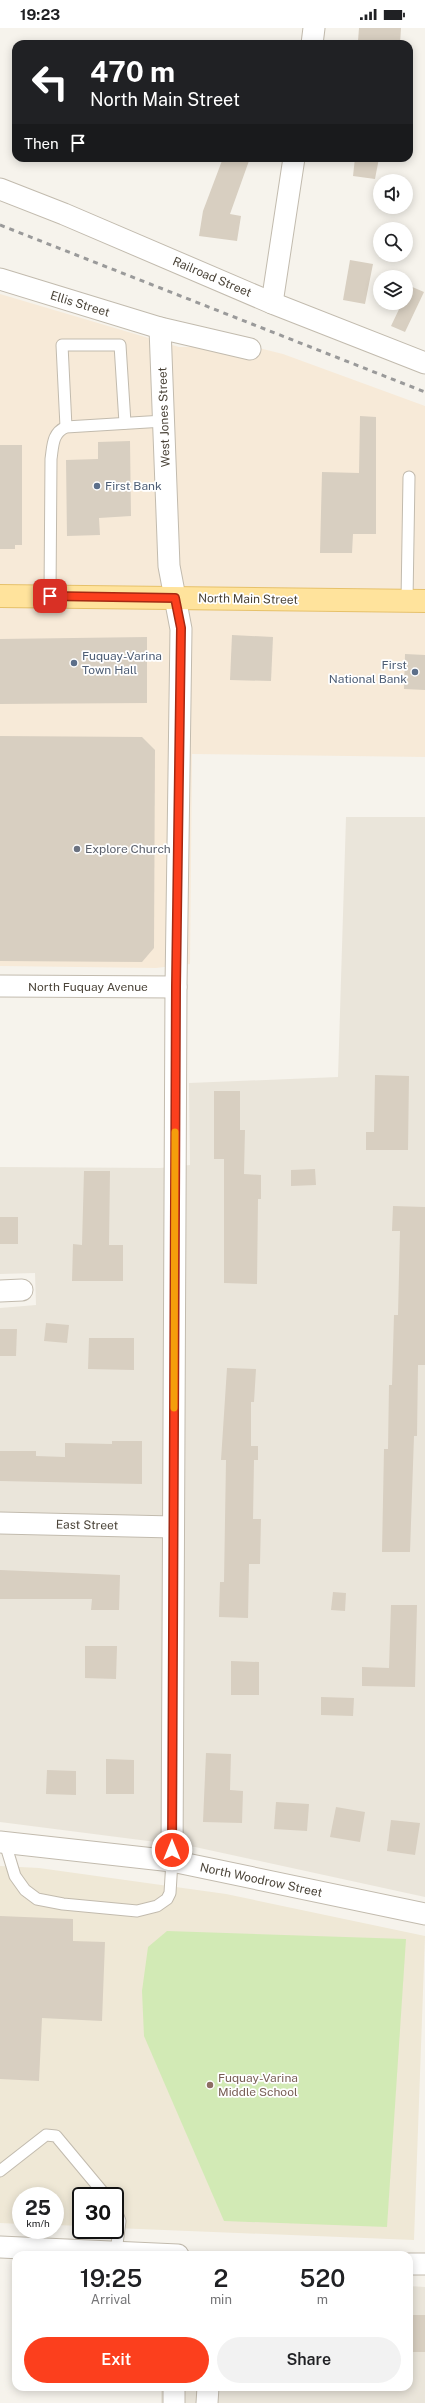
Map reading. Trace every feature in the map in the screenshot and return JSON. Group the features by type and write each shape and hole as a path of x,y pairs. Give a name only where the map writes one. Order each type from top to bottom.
{"main road":[{"name":"North Main Street","path":"0,596 416,601"}],"street":[{"path":"312,40 314,28"},
{"path":"272,303 293,162"},
{"name":"Railroad Street","path":"0,189 272,303 425,363"},
{"name":"Ellis Street","path":"0,279 160,328"},
{"path":"160,328 250,349"},
{"name":"West Jones Street","path":"160,328 169,566 181,628 176,987 172,1861"},
{"name":"North Fuquay Avenue","path":"0,986 176,987"},
{"path":"0,1291 22,1290"},
{"name":"East Street","path":"0,1523 173,1527"},
{"name":"North Woodrow Street","path":"2,1842 172,1861 425,1914"},
{"path":"0,2247 93,2251"},
{"path":"413,2264 425,2264"},
{"path":"174,2391 174,2403"},
{"path":"207,2403 208,2391"}],"lane":[{"path":"66,427 62,345 120,345 125,424"},
{"path":"50,596 51,459 54,438 59,430 66,427 164,422"},
{"path":"409,477 416,601"},
{"path":"2,1842 14,1876 25,1890 37,1899 63,1904 138,1911 157,1906 167,1899 170,1893 172,1861"},
{"path":"0,2171 46,2135 56,2136 98,2187"},
{"path":"116,2251 118,2239"}],"shaded area":[{"path":"0,294 179,347 255,347 283,354 425,406 425,757 192,754 190,964 156,968 0,966"},
{"path":"346,817 425,817 425,1897 195,1847 0,1822 0,1308 36,1305 35,1273 0,1274 0,1167 160,1168 190,1165 189,1083 338,1077"},
{"name":"Fuquay-Varina Middle School","path":"0,1866 39,1868 226,1894 425,1936 414,2240 124,2228 124,2187 72,2187 72,2226 64,2225 64,2187 12,2187 12,2224 0,2223"},
{"path":"413,2286 425,2287 425,2403 161,2403 161,2391 413,2391"}],"green space":[{"path":"167,1931 406,1939 387,2227 224,2221 144,2036 142,1991 148,1947"}],"building":[{"path":"359,28 401,28 400,40 358,40"},
{"path":"221,162 249,162 230,214 241,216 237,241 199,236 203,211"},
{"path":"355,162 378,162 376,174 373,174 373,179 353,176"},
{"path":"350,260 373,264 365,304 343,300"},
{"path":"413,287 424,292 405,332 391,326 399,310 413,310"},
{"path":"360,416 376,417 376,534 353,534 352,553 320,553 322,472 359,473"},
{"path":"130,441 131,516 99,518 100,535 67,536 66,460 98,459 98,442"},
{"path":"0,445 22,445 22,545 15,545 15,549 0,549"},
{"path":"232,635 273,637 271,681 230,680"},
{"path":"147,637 147,703 0,704 0,639"},
{"name":"First National Bank","path":"405,654 425,655 425,690 404,689"},
{"name":"Explore Church","path":"0,736 142,737 155,750 154,948 142,962 0,961"},
{"path":"375,1075 409,1076 408,1150 366,1150 366,1132 374,1132"},
{"path":"214,1091 240,1091 240,1130 245,1130 244,1174 261,1175 261,1199 258,1199 257,1284 224,1283 224,1159 214,1159"},
{"path":"315,1169 316,1185 291,1186 291,1170"},
{"path":"84,1171 110,1171 109,1245 123,1245 123,1281 72,1281 73,1244 82,1245"},
{"path":"393,1206 425,1207 425,1365 418,1365 417,1436 414,1436 410,1552 382,1552 384,1449 388,1449 389,1385 392,1385 394,1315 398,1315 400,1231 392,1231"},
{"path":"0,1217 18,1217 18,1244 0,1244"},
{"path":"46,1323 69,1325 67,1343 44,1341"},
{"path":"0,1329 17,1329 16,1356 0,1356"},
{"path":"89,1338 134,1338 134,1370 88,1369"},
{"path":"227,1368 256,1369 254,1402 251,1402 251,1446 258,1446 258,1460 254,1460 253,1519 261,1519 260,1564 249,1564 248,1618 219,1617 220,1582 224,1582 226,1460 221,1460"},
{"path":"112,1441 142,1441 142,1484 0,1481 0,1451 36,1451 36,1456 65,1457 65,1443 112,1444"},
{"path":"0,1570 120,1575 119,1610 91,1610 92,1599 0,1599"},
{"path":"333,1592 346,1593 345,1611 331,1610"},
{"path":"391,1605 417,1605 415,1687 362,1686 362,1667 389,1668"},
{"path":"85,1646 117,1646 116,1679 85,1678"},
{"path":"231,1661 259,1662 259,1695 231,1695"},
{"path":"321,1697 354,1698 353,1716 321,1715"},
{"path":"206,1753 231,1754 230,1790 243,1791 242,1823 203,1822"},
{"path":"106,1759 134,1760 134,1794 106,1794"},
{"path":"47,1770 76,1771 76,1795 46,1794"},
{"path":"276,1802 309,1804 307,1831 274,1829"},
{"path":"336,1807 365,1812 360,1842 330,1837"},
{"path":"391,1820 420,1823 415,1855 387,1851"},
{"path":"0,1916 73,1919 73,1941 105,1942 102,2021 42,2018 39,2081 0,2079"},
{"path":"413,2315 425,2315 425,2352 413,2352"}],"railway":[{"path":"0,225 425,392"}],"slow traffic":[{"path":"174,1408 175,1132"}],"place":[{"name":"First Bank","path":"97,486"},
{"name":"Fuquay-Varina Town Hall","path":"74,663"},
{"name":"First National Bank","path":"415,672"},
{"name":"Explore Church","path":"77,849"},
{"name":"Fuquay-Varina Middle School","path":"210,2085"}],"route":[{"path":"50,596 175,598 181,628 176,987 172,1850"}]}
